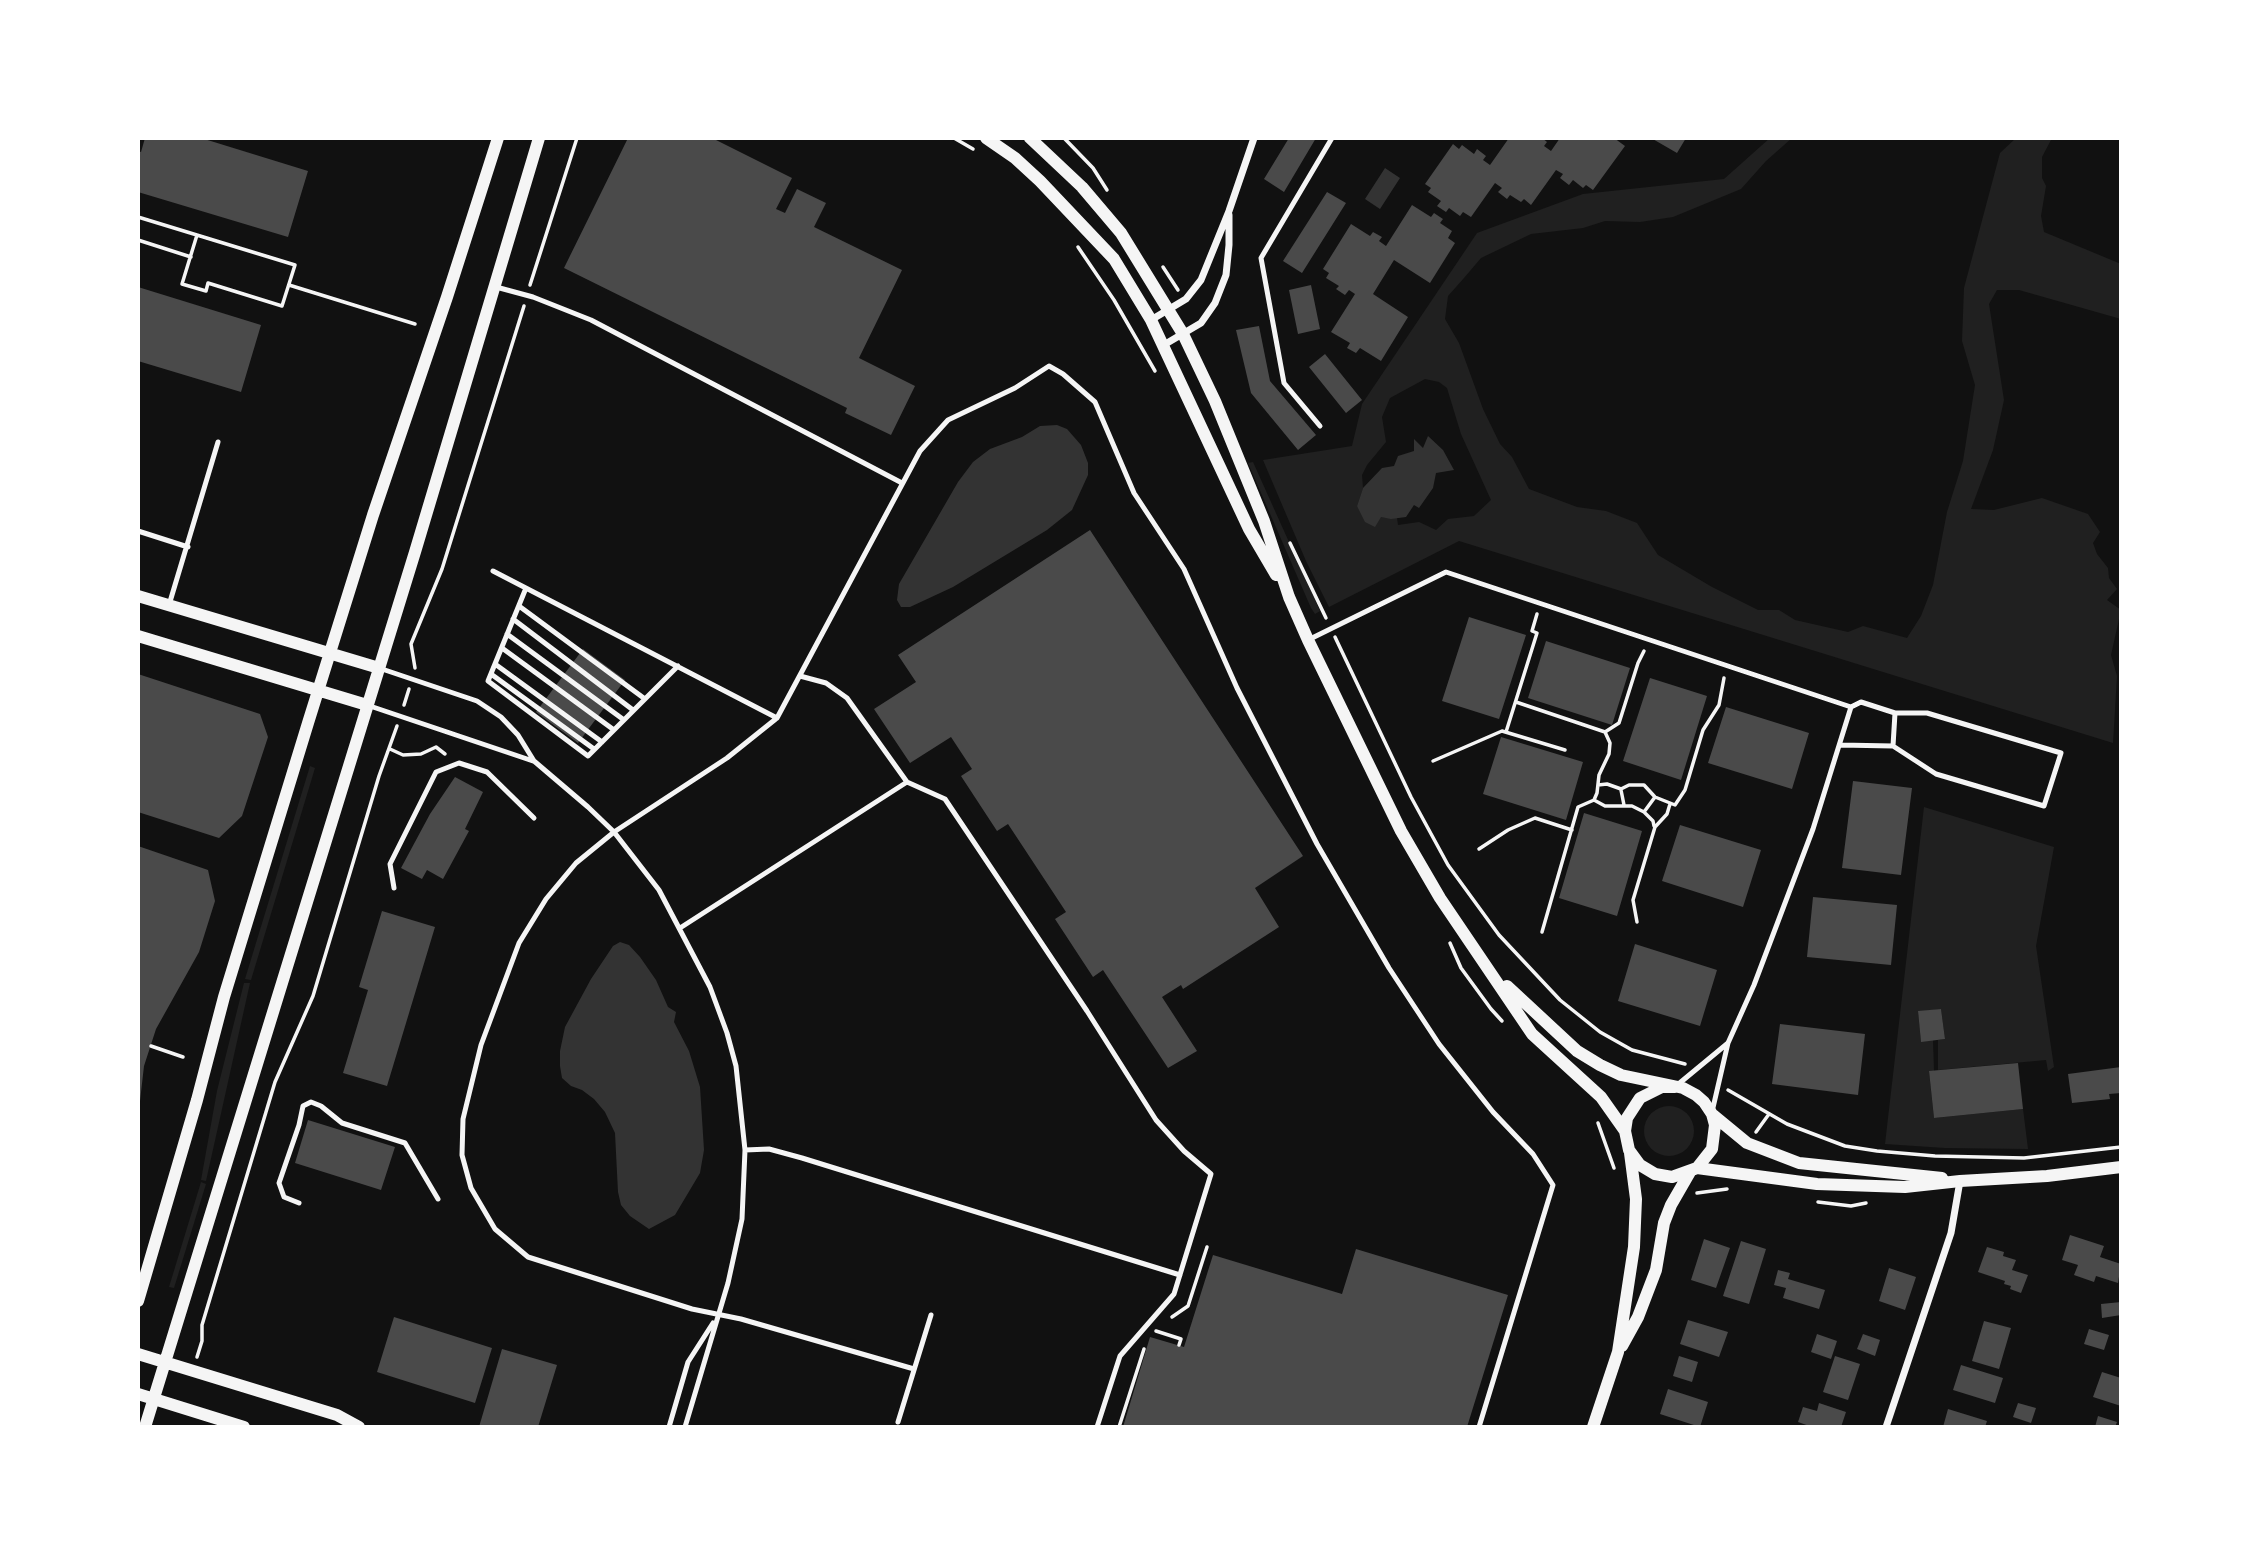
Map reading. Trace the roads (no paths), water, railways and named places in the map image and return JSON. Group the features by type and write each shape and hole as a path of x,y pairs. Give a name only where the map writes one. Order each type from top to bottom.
{"street":[{"path":"138,1301 224,997 318,689 498,138"},
{"path":"145,1427 368,705 539,138"},
{"path":"986,138 1040,181 1105,247 1151,320 1249,529 1289,597"},
{"path":"1030,138 1082,187 1121,233 1184,334 1215,401 1264,522 1289,597 1308,640 1416,857 1452,917 1532,1034 1596,1092 1625,1131 1636,1217 1618,1352 1594,1427"},
{"path":"1151,320 1186,299 1201,280 1229,211 1254,138"},
{"path":"1162,346 1201,323 1215,303 1226,275 1229,211"},
{"path":"138,596 379,668"},
{"path":"138,636 368,705"},
{"path":"1491,971 1577,1051 1621,1075 1675,1087 1696,1095 1712,1114 1747,1143 1800,1163 1901,1172 1959,1181"},
{"path":"1625,1131 1632,1107 1640,1098 1662,1087 1675,1087"},
{"path":"1618,1352 1638,1317 1656,1270 1664,1223 1671,1205 1693,1170 1708,1157 1714,1141 1715,1125 1712,1114"},
{"path":"1629,1150 1640,1165 1654,1174 1672,1177 1693,1170 1848,1186 1905,1188 2121,1167"},
{"path":"1886,1427 1951,1233 1959,1181"},
{"path":"138,1354 337,1415 359,1427"},
{"path":"138,1394 244,1427"}],"lane":[{"path":"1320,426 1284,383 1261,258 1332,138"},
{"path":"495,286 533,297 591,320 902,483"},
{"path":"914,1370 741,1319 692,1309 528,1257 495,1229 471,1188 461,1155 463,1119 481,1045 519,943 546,899 569,872 614,832 727,758 777,718 919,451 948,420 1015,388 1049,366 1063,374 1095,402 1134,493 1184,569 1237,688 1317,844 1382,957 1439,1044 1493,1112 1533,1154 1553,1185 1479,1427"},
{"path":"169,605 218,442"},
{"path":"138,531 188,547"},
{"path":"493,571 777,718"},
{"path":"1308,640 1446,572 1851,707 1861,702 1895,713 1927,713 2061,752 2044,806 1936,774 1893,746 1840,745"},
{"path":"526,588 488,681 588,756 678,666"},
{"path":"519,606 645,699"},
{"path":"513,620 633,710"},
{"path":"507,634 624,720"},
{"path":"502,648 614,730"},
{"path":"495,664 602,742"},
{"path":"379,668 477,701 500,717 518,735 534,761 614,832 659,890 710,987 736,1066 745,1150 742,1219 728,1283 684,1427"},
{"path":"800,676 826,683 847,698 907,782 945,799 1156,1120 1184,1151 1211,1174 1174,1294 1120,1356 1097,1427"},
{"path":"368,705 534,761"},
{"path":"1712,1114 1728,1043 1754,985 1813,829 1851,707"},
{"path":"1893,746 1895,713"},
{"path":"394,888 390,864 436,772 460,763 487,772 534,818"},
{"path":"680,928 907,782"},
{"path":"1675,1087 1728,1043"},
{"path":"299,1203 284,1197 279,1184 303,1106 311,1102 321,1106 342,1123 405,1143 438,1199"},
{"path":"745,1150 769,1149 802,1158 1180,1275"},
{"path":"669,1427 688,1362 719,1314"},
{"path":"898,1422 931,1315"}]}
